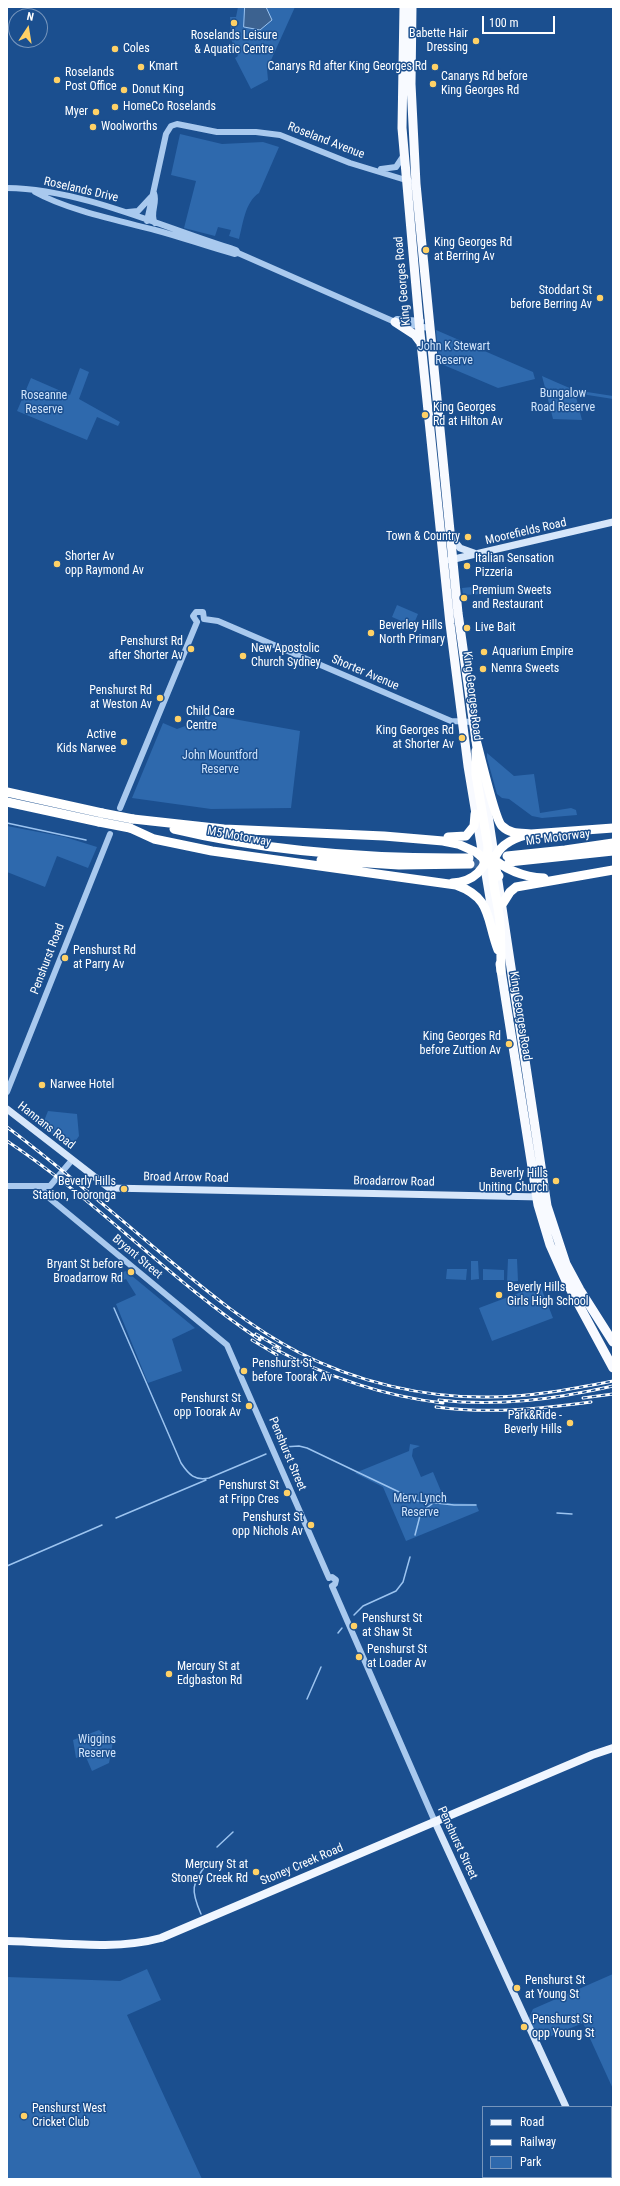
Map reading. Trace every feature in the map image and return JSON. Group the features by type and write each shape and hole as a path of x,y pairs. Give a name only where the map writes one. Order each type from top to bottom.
{"highway":[{"name":"King Georges Road","path":"404,7 401,110 406,179 443,562 475,814 481,842 499,876 544,1228 559,1267 612,1364"},
{"name":"King Georges Road","path":"412,7 411,79 416,184 458,613 476,740"},
{"path":"391,320 415,335 421,344"},
{"path":"476,740 498,822 511,832 531,834 613,828"},
{"path":"476,740 476,775 500,924 501,971"},
{"name":"M5 Motorway","path":"7,792 211,837 292,849 382,857 470,861 370,864 310,859 238,850 7,802"},
{"path":"134,819 278,833 459,838 471,832 474,826 475,814"},
{"path":"130,828 154,839 212,851 445,883 465,888 482,901 498,950"},
{"path":"445,883 460,882 472,878 480,873 501,847 512,840 531,834"},
{"path":"384,836 458,844 520,874 556,879"},
{"name":"M5 Motorway","path":"613,843 508,859 613,851"},
{"name":"King Georges Road","path":"490,860 501,971 540,1197 566,1264 580,1290 613,1342"},
{"path":"503,903 510,892 516,887 613,870"}],"main road":[{"name":"Moorefields Road","path":"443,562 613,522"},
{"path":"450,535 460,548 479,554"},
{"name":"Hannans Road","path":"7,1109 72,1160"},
{"name":"Broad Arrow Road","path":"72,1160 105,1186 118,1188 252,1190"},
{"name":"Broadarrow Road","path":"252,1190 540,1197"},
{"name":"Stoney Creek Road","path":"595,1754 597,1750 613,1743"},
{"name":"Stoney Creek Road","path":"7,1941 117,1944 161,1938 595,1754 613,1748"},
{"name":"Penshurst Street","path":"435,1822 566,2106"}],"street":[{"name":"Roseland Avenue","path":"147,221 167,131 171,126 177,124 217,132 256,132 280,135 358,166 406,179 416,184"},
{"name":"Roseland Avenue","path":"375,170 396,167 404,155"},
{"path":"7,188 31,189"},
{"name":"Roselands Drive","path":"31,189 73,196 124,211 147,221 236,250 238,253 391,320 429,325"},
{"name":"Roselands Drive","path":"31,189 43,197 120,221 235,254 238,253"},
{"name":"Roseland Avenue","path":"154,193 156,200 153,216 155,223"},
{"path":"124,211 138,211 154,193"},
{"path":"147,221 153,216"},
{"name":"Roselands Drive","path":"120,221 141,223 147,221"},
{"name":"Roselands Drive","path":"147,221 154,230"},
{"path":"196,612 203,612 204,619 202,622 197,622 193,616 196,612"},
{"name":"Shorter Avenue","path":"204,619 218,621 451,721 463,723 473,722"},
{"path":"120,808 197,622"},
{"name":"Penshurst Road","path":"7,1092 110,834"},
{"path":"7,1186 41,1187 52,1184 72,1160"},
{"name":"Bryant Street","path":"41,1187 48,1197 223,1341"},
{"name":"Penshurst Street","path":"223,1341 230,1351 329,1578 327,1583 332,1586 435,1822"}],"green space":[{"path":"238,7 295,7 267,69 268,80 251,89 235,58 238,56 229,34 231,33 230,17 236,17"},
{"path":"180,134 222,144 263,142 279,147 259,193 254,197 248,208 243,220 239,239 229,236 231,230 218,227 215,236 184,228 196,181 171,175"},
{"name":"John K Stewart Reserve","path":"436,330 533,372 535,379 498,388 439,363"},
{"name":"Roseanne Reserve","path":"80,368 89,372 79,399 120,422 118,426 97,417 87,440 17,411 31,378 70,395"},
{"name":"Bungalow Road Reserve","path":"542,376 574,390 613,396 613,399 575,393 582,420 553,419"},
{"path":"481,586 483,594 463,595 462,588"},
{"path":"397,605 418,614 413,626 392,617"},
{"name":"John Mountford Reserve","path":"206,714 300,731 291,808 211,809 132,798 163,723 177,729 205,719"},
{"path":"487,753 514,776 534,774 540,813 571,808 576,810 577,815 542,818 532,816 509,799 502,798 497,794"},
{"path":"7,826 65,837 97,847 88,868 57,856 45,887 7,872"},
{"path":"48,1111 77,1114 79,1136 72,1146 67,1145 42,1126"},
{"path":"508,1259 517,1259 518,1281 507,1282"},
{"path":"471,1261 478,1261 479,1279 471,1280"},
{"path":"447,1269 467,1269 466,1280 446,1279"},
{"path":"483,1269 504,1270 504,1280 483,1280"},
{"path":"126,1271 195,1328 172,1339 182,1371 148,1383 116,1304 136,1295 126,1279 113,1284 111,1276"},
{"path":"540,1285 553,1318 492,1341 479,1308"},
{"name":"Merv Lynch Reserve","path":"410,1444 420,1446 413,1449 412,1456 421,1477 433,1472 446,1503 476,1504 479,1511 406,1541 383,1487 355,1473 409,1451"},
{"name":"Wiggins Reserve","path":"99,1730 113,1742 109,1763 92,1771 85,1755 76,1758 73,1740"},
{"path":"147,1969 161,2000 127,2015 202,2179 7,2179 7,1977 120,1981"},
{"path":"613,1974 613,2089 583,2023 539,2041 529,2018 533,2009"}],"shaded area":[{"path":"245,7 266,7 272,20 260,30 244,27"}],"waterway":[{"path":"7,823 86,840"},
{"path":"114,1308 181,1463 187,1471 196,1478 209,1478"},
{"path":"283,1447 299,1446 307,1448 418,1501 454,1505 476,1505"},
{"path":"209,1478 266,1454"},
{"path":"116,1518 206,1480"},
{"path":"415,1535 421,1512 432,1504"},
{"path":"557,1513 572,1514"},
{"path":"7,1566 102,1525"},
{"path":"354,1615 363,1606 396,1591 403,1582 410,1557"},
{"path":"338,1633 342,1628"},
{"path":"307,1699 321,1667"},
{"path":"217,1847 233,1832"},
{"path":"201,1914 195,1899 194,1887 198,1877 207,1863"}],"tunnel":[{"path":"470,864 491,863"}],"railway":[{"path":"7,1127 69,1176 214,1297 263,1332 320,1363 367,1380 391,1386 440,1395 465,1397 505,1397 536,1394 567,1390 613,1381"},
{"path":"7,1141 40,1164 195,1292 260,1340"},
{"path":"256,1334 280,1348"},
{"path":"252,1340 277,1355"},
{"path":"273,1348 314,1368 356,1384 399,1396 443,1403"},
{"path":"439,1400 483,1403 505,1402 570,1395 613,1386"},
{"path":"583,1398 613,1394"},
{"path":"436,1407 475,1410 514,1410 591,1402"}],"place":[{"name":"Roselands Leisure & Aquatic Centre","path":"234,23"},
{"name":"Babette Hair Dressing","path":"476,41"},
{"name":"Coles","path":"115,49"},
{"name":"Kmart","path":"141,67"},
{"name":"Canarys Rd after King Georges Rd","path":"435,67"},
{"name":"Roselands Post Office","path":"57,80"},
{"name":"Canarys Rd before King Georges Rd","path":"433,84"},
{"name":"Donut King","path":"124,90"},
{"name":"HomeCo Roselands","path":"115,107"},
{"name":"Myer","path":"96,112"},
{"name":"Woolworths","path":"93,127"},
{"name":"King Georges Rd at Berring Av","path":"426,250"},
{"name":"Stoddart St before Berring Av","path":"600,298"},
{"name":"King Georges Rd at Hilton Av","path":"425,415"},
{"name":"Town & Country","path":"468,537"},
{"name":"Shorter Av opp Raymond Av","path":"57,564"},
{"name":"Italian Sensation Pizzeria","path":"467,566"},
{"name":"Premium Sweets and Restaurant","path":"464,598"},
{"name":"Live Bait","path":"467,628"},
{"name":"Beverley Hills North Primary","path":"371,633"},
{"name":"Penshurst Rd after Shorter Av","path":"191,649"},
{"name":"Aquarium Empire","path":"484,652"},
{"name":"New Apostolic Church Sydney","path":"243,656"},
{"name":"Nemra Sweets","path":"483,669"},
{"name":"Penshurst Rd at Weston Av","path":"160,698"},
{"name":"Child Care Centre","path":"178,719"},
{"name":"King Georges Rd at Shorter Av","path":"462,738"},
{"name":"Active Kids Narwee","path":"124,742"},
{"name":"Penshurst Rd at Parry Av","path":"65,958"},
{"name":"King Georges Rd before Zuttion Av","path":"509,1044"},
{"name":"Narwee Hotel","path":"42,1085"},
{"name":"Beverly Hills Uniting Church","path":"556,1181"},
{"name":"Beverly Hills Station, Tooronga","path":"124,1189"},
{"name":"Bryant St before Broadarrow Rd","path":"131,1272"},
{"name":"Beverly Hills Girls High School","path":"499,1295"},
{"name":"Penshurst St before Toorak Av","path":"244,1371"},
{"name":"Penshurst St opp Toorak Av","path":"249,1406"},
{"name":"Park&Ride - Beverly Hills","path":"570,1423"},
{"name":"Penshurst St at Fripp Cres","path":"287,1493"},
{"name":"Penshurst St opp Nichols Av","path":"311,1525"},
{"name":"Penshurst St at Shaw St","path":"354,1626"},
{"name":"Penshurst St at Loader Av","path":"359,1657"},
{"name":"Mercury St at Edgbaston Rd","path":"169,1674"},
{"name":"Mercury St at Stoney Creek Rd","path":"256,1872"},
{"name":"Penshurst St at Young St","path":"517,1988"},
{"name":"Penshurst St opp Young St","path":"524,2027"},
{"name":"Penshurst West Cricket Club","path":"24,2116"}]}
